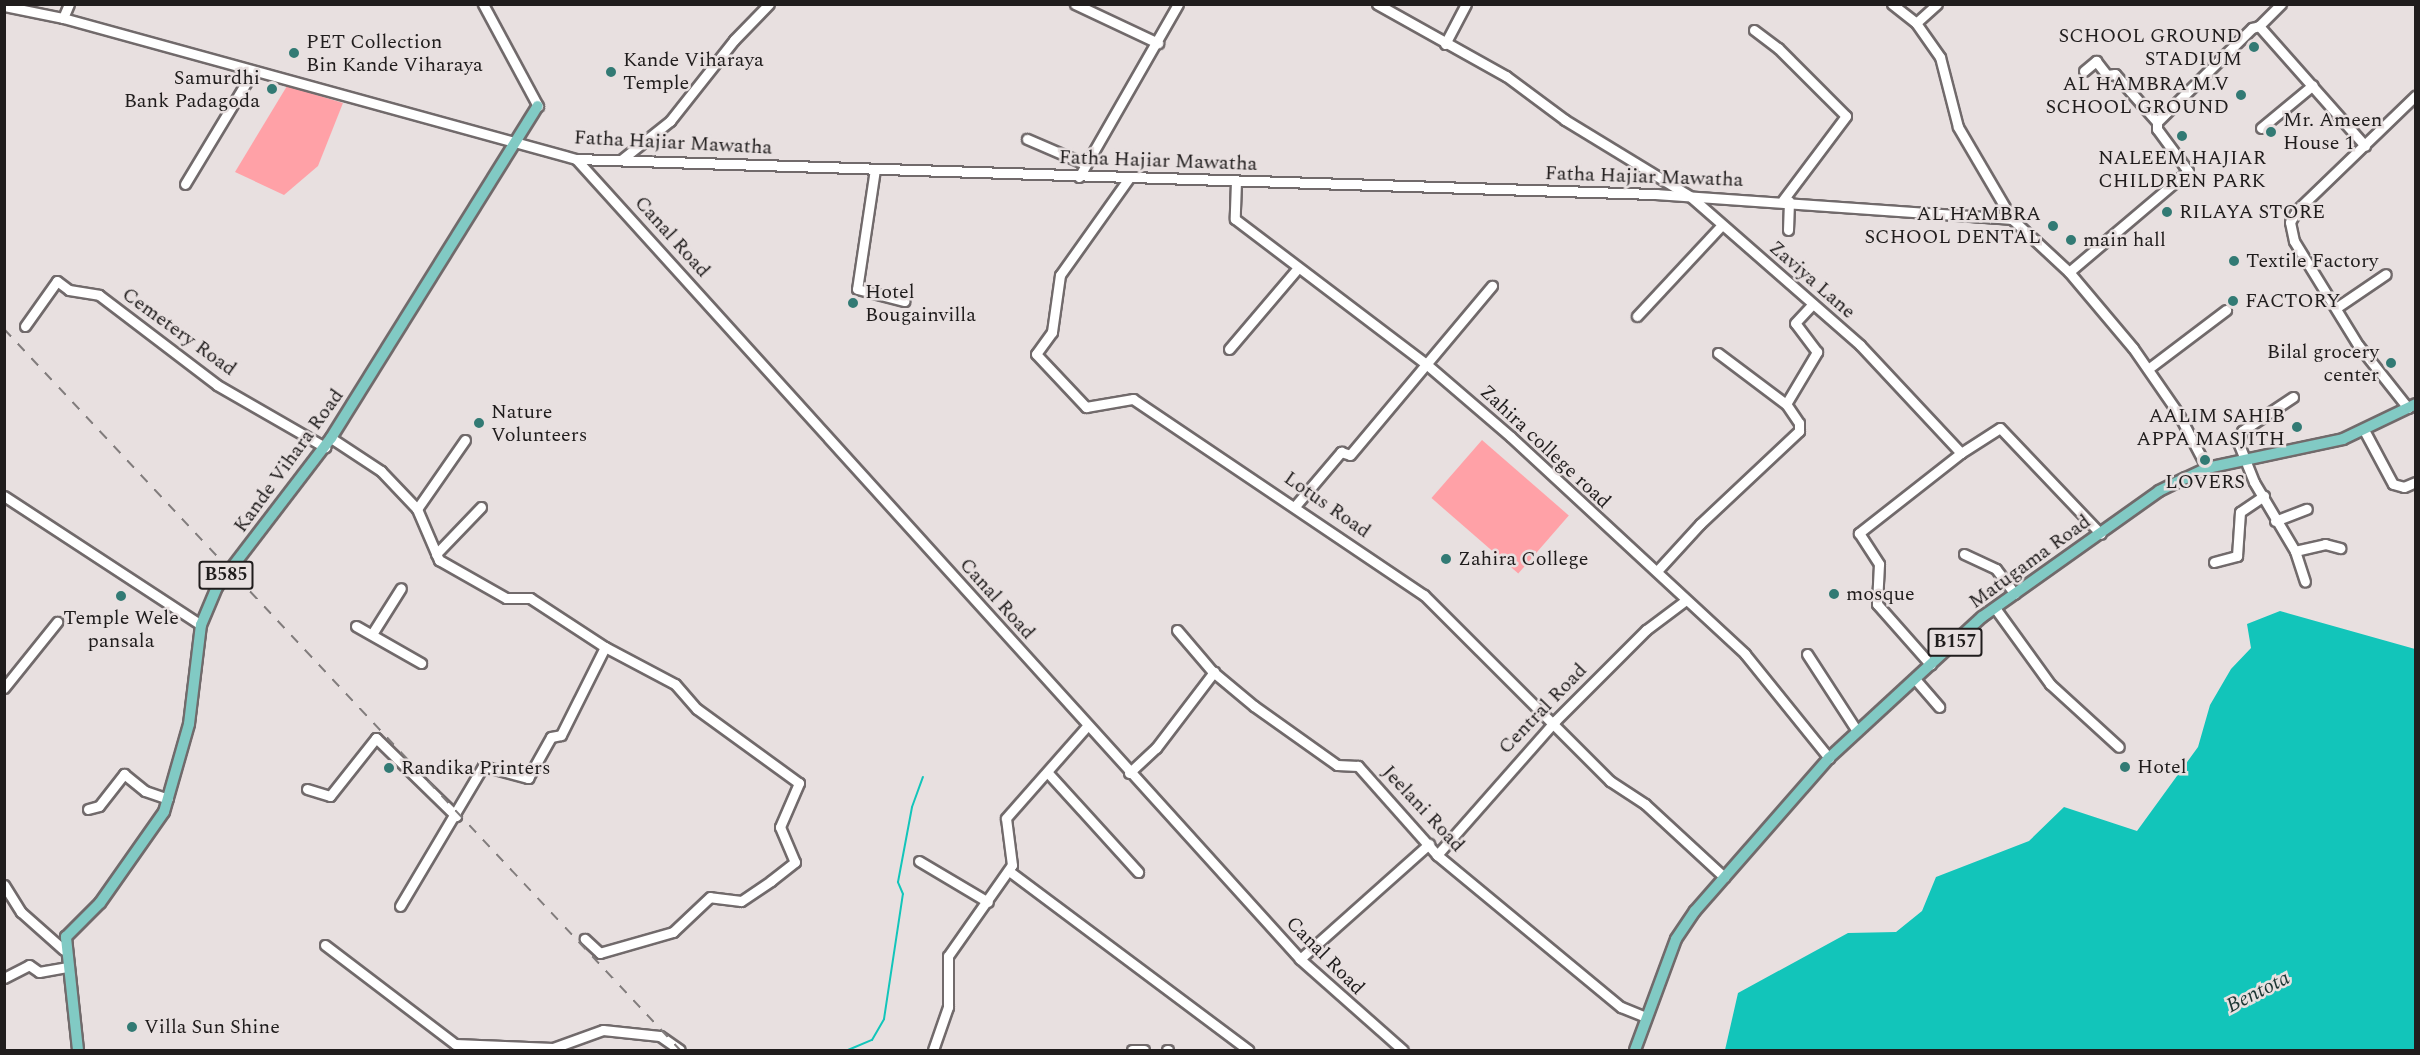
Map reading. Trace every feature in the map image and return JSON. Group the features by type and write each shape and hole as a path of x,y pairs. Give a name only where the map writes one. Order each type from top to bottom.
{"main road":[{"name":"Kande Vihara Road","path":"64,950 66,937 100,903 149,838 168,799 189,724 201,626 217,586 328,443 538,106"},
{"name":"Matugama Road","path":"1635,1050 1676,939 1724,876 1829,758 1995,608 2159,491 2207,468 2314,447 2364,430 2412,406"},
{"path":"64,950 78,1050"}],"street":[{"path":"63,18 69,4"},
{"path":"483,4 538,106"},
{"path":"621,160 670,121 734,40 769,4"},
{"path":"1075,4 1158,43"},
{"path":"1079,177 1158,43 1178,4"},
{"name":"Zaviya Lane","path":"1377,4 1506,76 1565,120 1691,197 1721,226 1860,345 1961,453"},
{"path":"1445,44 1466,4"},
{"path":"1892,4 1916,23 1940,57 1958,127 2012,219 2069,272 2148,369 2207,468"},
{"path":"1916,23 1937,4"},
{"path":"2157,122 2281,4"},
{"name":"Fatha Hajiar Mawatha","path":"4,6 63,18 252,73 576,159 1691,197 1786,201 2012,219"},
{"path":"2259,26 2366,146"},
{"path":"1754,30 1778,48 1846,118 1786,201 1788,230"},
{"path":"2069,272 2188,171 2157,129 2157,122 2115,74 2107,75 2096,61 2084,71"},
{"path":"185,184 252,73"},
{"path":"2261,128 2313,85"},
{"path":"2412,406 2336,308 2294,242 2290,222 2297,210 2366,146 2415,95"},
{"path":"1026,139 1085,164"},
{"name":"Canal Road","path":"576,159 1087,726 1300,958 1403,1050"},
{"path":"875,169 857,289 904,301"},
{"name":"Lotus Road","path":"1128,178 1060,275 1052,332 1036,354 1086,406 1133,399 1296,505 1424,595 1555,721 1610,781 1645,804 1724,876"},
{"name":"Zahira college road","path":"1236,181 1235,219 1297,269 1425,363 1657,571 1744,654 1829,758"},
{"path":"1637,316 1721,226"},
{"path":"1229,349 1297,269"},
{"path":"2336,308 2386,274"},
{"name":"Cemetery Road","path":"25,326 57,282 69,290 99,295 217,385 328,443"},
{"path":"1296,505 1341,452 1350,455 1492,286"},
{"path":"1786,404 1817,352 1795,322 1813,304"},
{"path":"2148,369 2226,310"},
{"path":"1657,571 1700,524 1799,431 1799,423 1786,404 1718,353"},
{"path":"2293,397 2237,436 2244,461 2275,521 2295,551 2305,581"},
{"path":"1931,664 1877,604 1878,564 1859,534 1961,453 2000,428 2101,534"},
{"path":"2364,430 2393,484 2404,487 2415,482"},
{"path":"417,509 465,440"},
{"path":"328,443 377,468 417,509 436,554 507,598 530,598 605,647 675,684 698,709 799,783 780,827 795,862 741,901 710,897 673,932 600,953 585,939"},
{"path":"4,496 201,626"},
{"path":"2214,562 2237,556 2240,512 2264,496"},
{"path":"436,554 481,507"},
{"path":"2275,521 2307,509"},
{"path":"2295,551 2325,544 2340,549"},
{"path":"1964,554 1996,569 2015,594"},
{"path":"372,634 401,588"},
{"name":"Central Road","path":"1437,855 1555,721 1646,630 1686,600"},
{"path":"1995,608 2050,684 2120,747"},
{"path":"4,688 57,622"},
{"path":"356,626 422,663"},
{"name":"Jeelani Road","path":"1177,630 1214,672 1337,765 1358,766 1437,855 1621,1006 1646,1017"},
{"path":"400,906 456,816 483,765 528,778 551,737 561,735 605,647"},
{"path":"1807,654 1857,731"},
{"path":"1130,773 1156,748 1214,672"},
{"path":"1915,679 1939,707"},
{"path":"933,1050 948,1006 948,956 1009,871 1014,855 1003,824 1087,726"},
{"path":"307,789 330,796 376,738 456,816"},
{"path":"1048,773 1138,872"},
{"path":"88,809 99,806 124,774 145,791 168,799"},
{"path":"1300,958 1429,844"},
{"path":"919,861 988,903"},
{"path":"1009,871 1248,1050"},
{"path":"4,885 21,912 64,950"},
{"path":"325,945 452,1047 553,1048 603,1030 660,1036 680,1050"},
{"path":"4,978 29,965 39,972 67,967"},
{"path":"1132,1050 1144,1050"}],"shaded area":[{"path":"287,86 343,103 318,166 284,195 235,172"},
{"path":"1482,440 1569,515 1518,574 1431,498"}],"water":[{"name":"Bentota","path":"2280,611 2415,649 2415,1050 1725,1050 1738,993 1848,933 1896,932 1922,911 1936,877 2029,841 2064,807 2137,831 2198,747 2210,705 2231,669 2251,648 2247,624"}],"waterway":[{"path":"848,1050 872,1040 884,1019 903,894 898,882 912,807 923,777"},
{"path":"795,1050 801,1050"}],"railway":[{"path":"4,329 680,1050"}],"place":[{"name":"SCHOOL GROUND STADIUM","path":"2254,47"},
{"name":"PET Collection Bin Kande Viharaya","path":"294,53"},
{"name":"Kande Viharaya Temple","path":"611,72"},
{"name":"Samurdhi Bank Padagoda","path":"272,89"},
{"name":"AL HAMBRA M.V SCHOOL GROUND","path":"2241,95"},
{"name":"Mr. Ameen House 1","path":"2271,132"},
{"name":"NALEEM HAJIAR CHILDREN PARK","path":"2182,136"},
{"name":"RILAYA STORE","path":"2167,212"},
{"name":"AL HAMBRA SCHOOL DENTAL","path":"2053,226"},
{"name":"main hall","path":"2071,240"},
{"name":"Textile Factory","path":"2234,261"},
{"name":"FACTORY","path":"2233,301"},
{"name":"Hotel Bougainvilla","path":"853,303"},
{"name":"Bilal grocery center","path":"2391,363"},
{"name":"Nature Volunteers","path":"479,423"},
{"name":"AALIM SAHIB APPA MASJITH","path":"2297,427"},
{"name":"LOVERS","path":"2205,460"},
{"name":"Zahira College","path":"1446,559"},
{"name":"mosque","path":"1834,594"},
{"name":"Temple Wele pansala","path":"121,596"},
{"name":"Hotel","path":"2125,767"},
{"name":"Randika Printers","path":"389,768"},
{"name":"Villa Sun Shine","path":"132,1027"}]}
